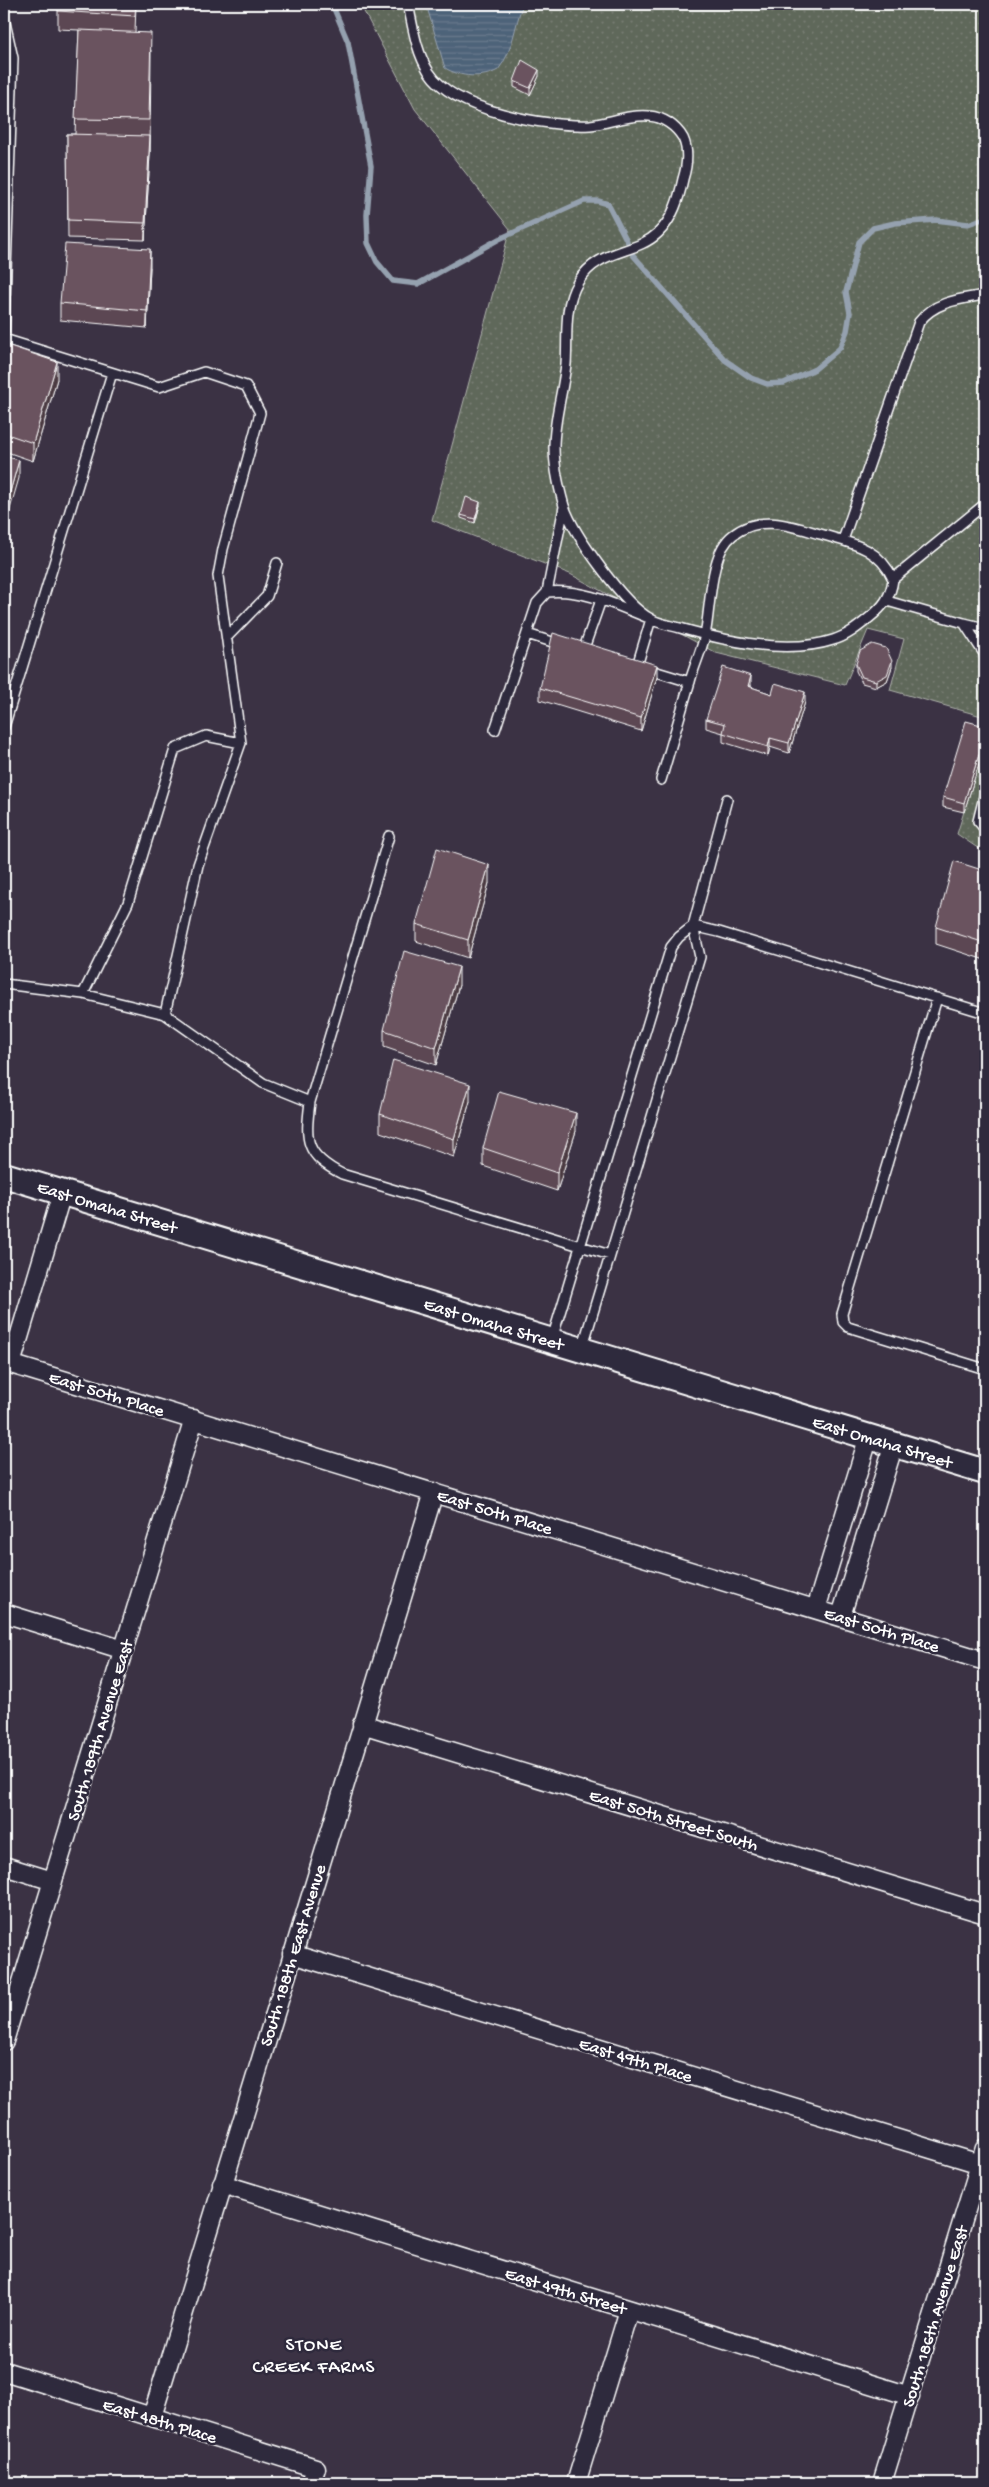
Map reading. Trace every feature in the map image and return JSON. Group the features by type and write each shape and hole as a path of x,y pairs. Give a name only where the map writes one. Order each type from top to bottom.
{"street":[{"name":"East Omaha Street","path":"4,1176 985,1472"},
{"path":"7,1363 62,1193"},
{"name":"East 50th Place","path":"7,1363 985,1661"},
{"name":"South 189th Avenue East","path":"4,2041 194,1419"},
{"path":"816,1609 869,1436"},
{"path":"842,1616 894,1444"},
{"name":"South 188th East Avenue","path":"152,2417 434,1492"},
{"path":"4,1613 124,1650"},
{"name":"East 50th Street South","path":"362,1724 985,1914"},
{"path":"4,1866 53,1881"},
{"name":"East 49th Place","path":"292,1954 983,2156"},
{"name":"South 186th Avenue East","path":"882,2483 983,2156"},
{"name":"East 49th Street","path":"222,2184 910,2396"},
{"path":"576,2483 629,2310"},
{"name":"East 48th Place","path":"4,2371 152,2417 314,2476"}],"lane":[{"path":"408,4 415,37 428,70 436,81 463,100 502,112 560,124 595,124 649,116 664,120 675,127 684,139 687,152 686,166 674,211 665,224 657,234 647,240 610,253 599,260 580,278 573,291 569,305 566,364 554,450 564,507 572,525 591,555 625,596 650,619"},
{"path":"4,18 13,58 4,331"},
{"path":"843,540 919,322 926,313 938,306 985,295"},
{"path":"4,339 159,388 204,372 246,386 260,413 223,549 218,576 241,742 198,866 165,1014"},
{"path":"4,727 112,373"},
{"path":"547,592 562,590 601,600 650,619 705,636 748,643 777,645 805,645 833,640 850,633 887,601 893,579 985,504"},
{"path":"495,730 537,603 547,592 564,507"},
{"path":"661,780 705,636 716,567 722,549 732,535 749,526 768,522 843,540 861,545 879,556 893,579"},
{"path":"227,637 267,596 277,563"},
{"path":"527,634 587,653 601,600"},
{"path":"887,601 985,628"},
{"path":"650,619 632,665 690,682"},
{"path":"964,623 985,655"},
{"path":"83,994 128,903 175,750 206,736 241,742"},
{"path":"985,792 978,821 985,829"},
{"path":"582,1350 700,957 693,926 727,799"},
{"path":"388,836 310,1102 306,1130 310,1146 322,1164 342,1174 610,1255"},
{"path":"693,926 985,1013"},
{"path":"551,1341 582,1246 670,947 693,926"},
{"path":"4,984 83,994 165,1014 263,1083 310,1102"},
{"path":"937,998 842,1314 843,1322 848,1327 985,1369"}],"green space":[{"path":"360,4 985,4 985,717 890,690 904,639 868,630 845,685 716,653 570,574 432,520 510,229 415,109"},
{"path":"985,744 985,853 957,834"}],"water":[{"path":"426,4 523,4 511,46 498,70 485,75 471,76 445,68"}],"building":[{"path":"58,4 136,4 135,16 58,11"},
{"path":"79,30 151,33 149,120 75,119"},
{"path":"522,60 539,70 530,88 514,81"},
{"path":"67,134 150,136 145,223 68,220"},
{"path":"65,244 150,249 147,311 60,303"},
{"path":"4,344 57,362 33,443 4,433"},
{"path":"4,456 19,460 4,513"},
{"path":"466,497 480,502 475,519 461,515"},
{"path":"553,633 657,665 641,718 540,688"},
{"path":"872,644 886,648 892,661 887,675 876,681 862,677 856,664 860,651"},
{"path":"723,667 751,676 748,686 772,694 775,683 805,692 789,743 770,738 768,747 723,733 725,724 706,719"},
{"path":"966,721 985,726 985,735 964,803 943,797"},
{"path":"437,848 489,865 468,940 416,924"},
{"path":"954,861 985,871 985,943 936,927"},
{"path":"404,951 459,967 436,1048 384,1030"},
{"path":"393,1060 470,1084 454,1139 380,1114"},
{"path":"499,1091 576,1113 557,1173 483,1148"}],"waterway":[{"path":"332,4 348,42 371,166 367,215 368,243 377,262 393,281 418,284 499,239 584,201 598,201 608,204 627,241"},
{"path":"633,255 725,360 751,378 767,384 784,383 815,369 840,348 847,331 850,313 846,292 859,242 873,228 895,223 936,220 968,224 985,218"}],"district":[{"name":"STONE CREEK FARMS","path":"314,2354"}]}
